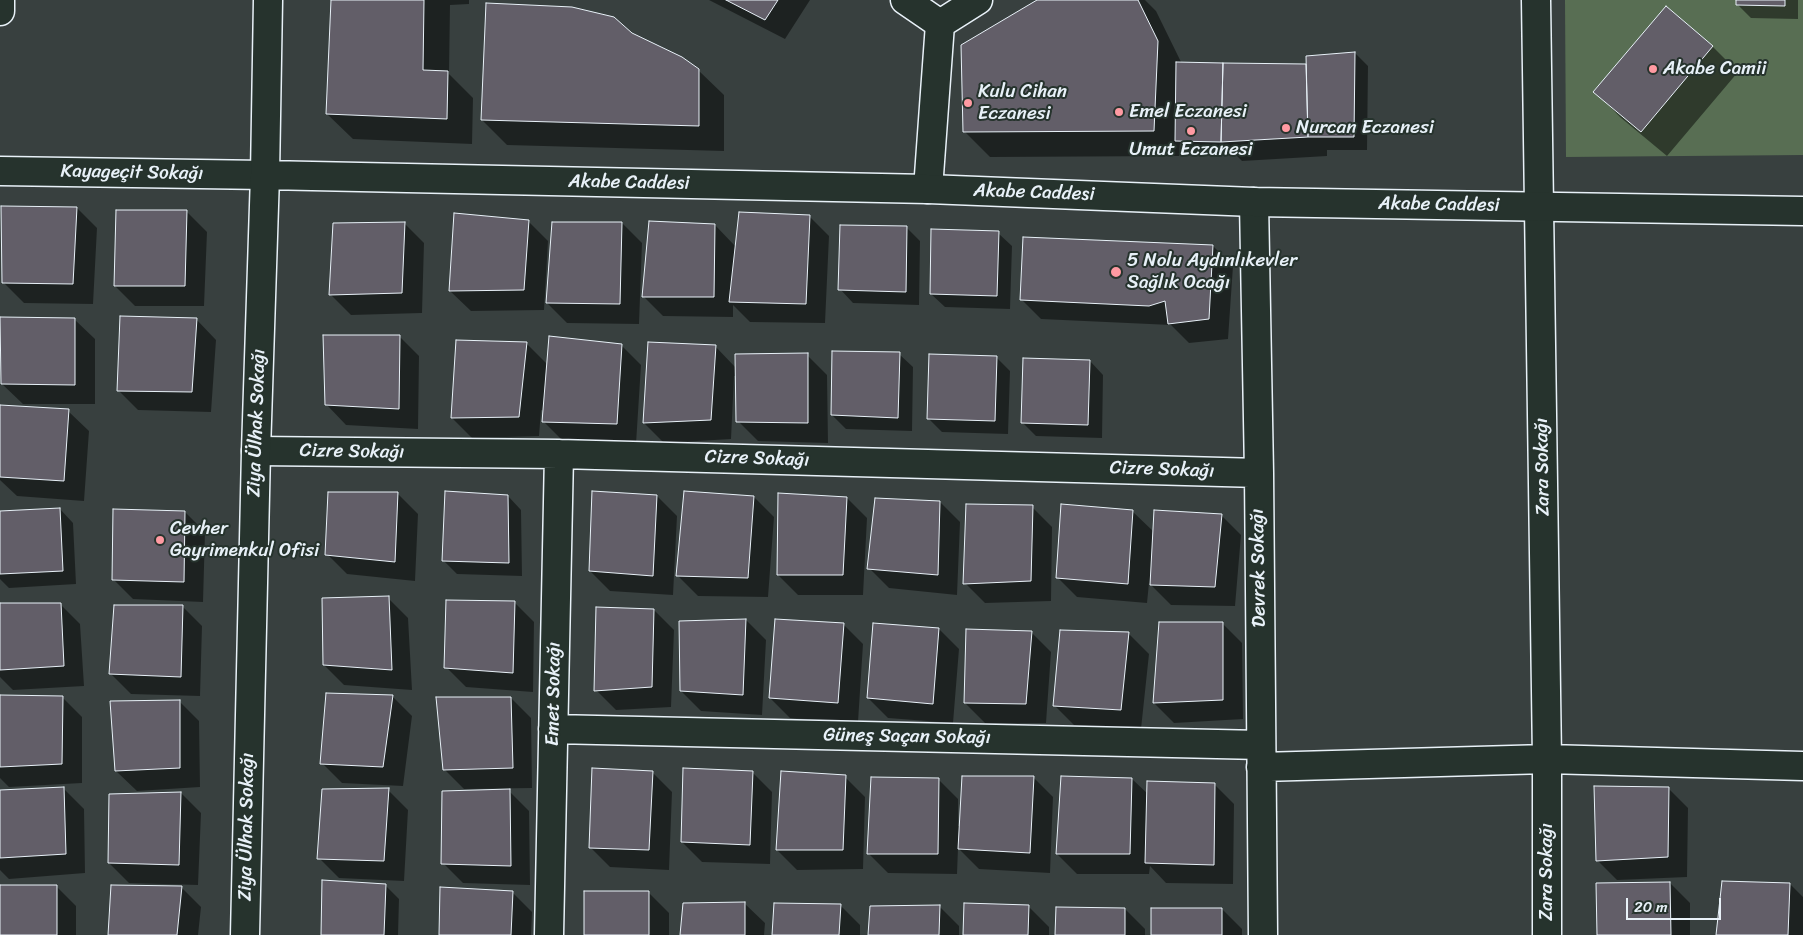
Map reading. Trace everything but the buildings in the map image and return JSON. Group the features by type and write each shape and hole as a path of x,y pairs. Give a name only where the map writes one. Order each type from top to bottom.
{"street":[{"path":"0,0 0,11"},
{"name":"Ziya Ülhak Sokağı","path":"245,935 268,0"},
{"path":"905,0 940,24"},
{"path":"940,24 978,0"},
{"name":"Zara Sokağı","path":"1536,0 1547,760 1547,935"},
{"path":"928,189 940,24"},
{"name":"Kayageçit Sokağı","path":"0,171 265,175"},
{"name":"Akabe Caddesi","path":"265,175 928,189 1254,202 1803,211"},
{"name":"Devrek Sokağı","path":"1254,202 1259,472 1262,935"},
{"name":"Cizre Sokağı","path":"256,451 559,454 1259,472"},
{"name":"Emet Sokağı","path":"549,935 559,454"},
{"name":"Güneş Saçan Sokağı","path":"553,729 1261,756 1803,766"}],"green space":[{"path":"1565,0 1803,0 1803,155 1566,157"}],"place":[{"name":"Akabe Camii","path":"1653,69"},
{"name":"Kulu Cihan Eczanesi","path":"968,103"},
{"name":"Emel Eczanesi","path":"1119,112"},
{"name":"Nurcan Eczanesi","path":"1286,128"},
{"name":"Umut Eczanesi","path":"1191,131"},
{"name":"5 Nolu Aydınlıkevler Sağlık Ocağı","path":"1116,272"},
{"name":"Cevher Gayrimenkul Ofisi","path":"160,540"}]}
